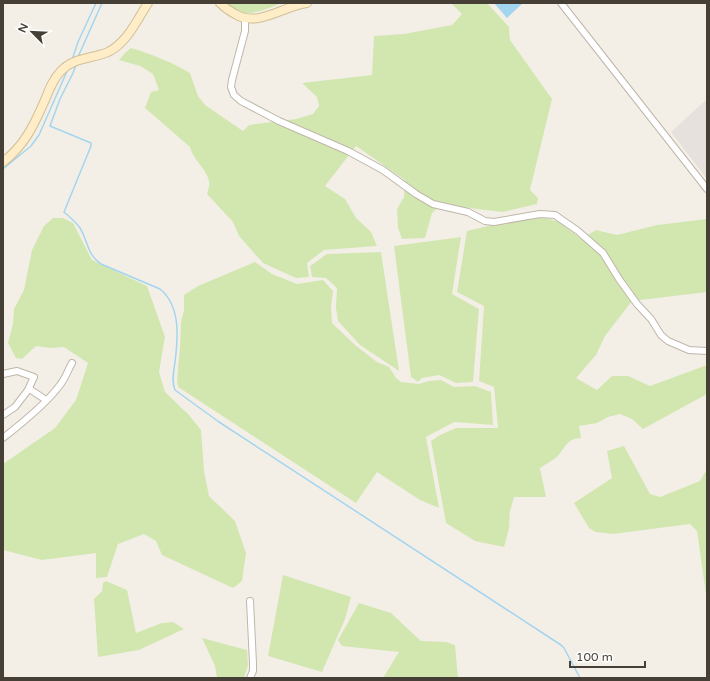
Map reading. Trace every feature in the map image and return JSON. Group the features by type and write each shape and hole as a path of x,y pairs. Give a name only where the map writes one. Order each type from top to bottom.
{"street":[{"path":"3,162 15,152 31,130 50,88 60,71 76,60 99,55 114,48 125,38 148,3"},
{"path":"220,3 235,15 246,18 267,16 306,3"},
{"path":"561,3 707,189"},
{"path":"246,18 245,31 232,80 231,87 234,95 279,121 355,155 382,170 433,204 468,212 485,221 494,222 540,214 555,215 578,231 603,253 619,279 637,304 651,319 661,335 668,341 689,350 707,351"},
{"path":"3,438 21,424 60,386 72,363"},
{"path":"3,374 17,371 35,375 28,390 15,407 3,415"},
{"path":"28,390 46,400"},
{"path":"250,601 253,663 250,678"}],"shaded area":[{"path":"707,99 707,179 671,132"}],"green space":[{"path":"227,3 282,3 260,11 242,13 232,8"},
{"path":"451,3 487,3 509,27 510,40 552,99 530,190 538,198 537,204 502,212 461,207 444,203 432,213 425,238 402,239 398,228 397,209 404,197 405,180 356,146 325,186 345,199 356,218 371,232 377,246 324,250 307,263 309,277 296,278 263,263 239,236 233,222 207,194 209,181 190,147 145,108 151,92 159,90 153,74 140,66 119,60 131,48 176,65 190,73 198,96 205,105 243,131 249,125 296,119 313,114 319,106 317,97 302,83 372,75 374,36 404,34 452,25 462,14"},
{"path":"53,218 63,218 73,223 92,260 147,286 165,337 159,372 165,392 189,415 201,430 204,471 209,496 235,521 246,553 242,581 233,588 162,555 156,541 144,534 118,544 107,577 96,578 96,553 42,560 3,550 3,464 55,428 76,400 88,363 64,347 50,348 36,346 22,359 16,358 8,343 13,324 14,309 24,290 32,250 44,226"},
{"path":"522,218 546,218 559,222 581,239 596,230 617,235 657,225 707,219 707,292 632,301 605,336 596,355 576,378 597,390 612,376 628,376 650,386 707,365 707,394 643,429 632,419 620,414 608,417 597,423 579,426 581,438 569,442 557,457 540,468 546,497 514,497 504,547 475,541 446,523 431,441 456,428 498,428 494,387 479,381 484,306 457,292 467,231"},
{"path":"461,237 452,294 479,309 473,382 456,383 439,375 422,378 418,382 411,377 394,246"},
{"path":"381,252 399,371 360,345 338,321 336,308 337,288 326,278 312,277 310,266 327,254"},
{"path":"255,262 272,274 297,284 323,280 333,291 331,306 332,323 355,345 377,362 389,367 396,378 401,382 419,384 441,380 454,387 475,386 491,392 493,425 454,422 426,437 439,508 420,500 377,472 356,503 178,387 177,381 181,322 184,310 184,295 198,286"},
{"path":"624,446 650,494 660,497 700,481 707,469 707,594 697,531 690,524 613,534 595,532 589,528 574,503 612,478 607,451"},
{"path":"283,575 351,597 345,619 322,672 268,656"},
{"path":"106,581 127,590 136,633 162,623 173,622 184,629 139,650 98,657 94,599 102,591 103,583"},
{"path":"359,603 391,613 421,641 446,642 455,645 458,678 383,678 399,652 342,646 338,640"},
{"path":"202,638 247,650 248,665 244,678 217,678 215,666"}],"water":[{"path":"494,3 523,3 507,18"}],"waterway":[{"path":"72,60 78,42 96,3"},
{"path":"78,57 102,3"},
{"path":"76,65 60,99 50,126 91,143 91,146 64,212 80,228 90,252 96,260 101,264 160,289 172,304 175,313 177,333 173,380 175,390 219,422 561,645 580,678"},
{"path":"3,169 31,146 39,135 68,69"}]}
